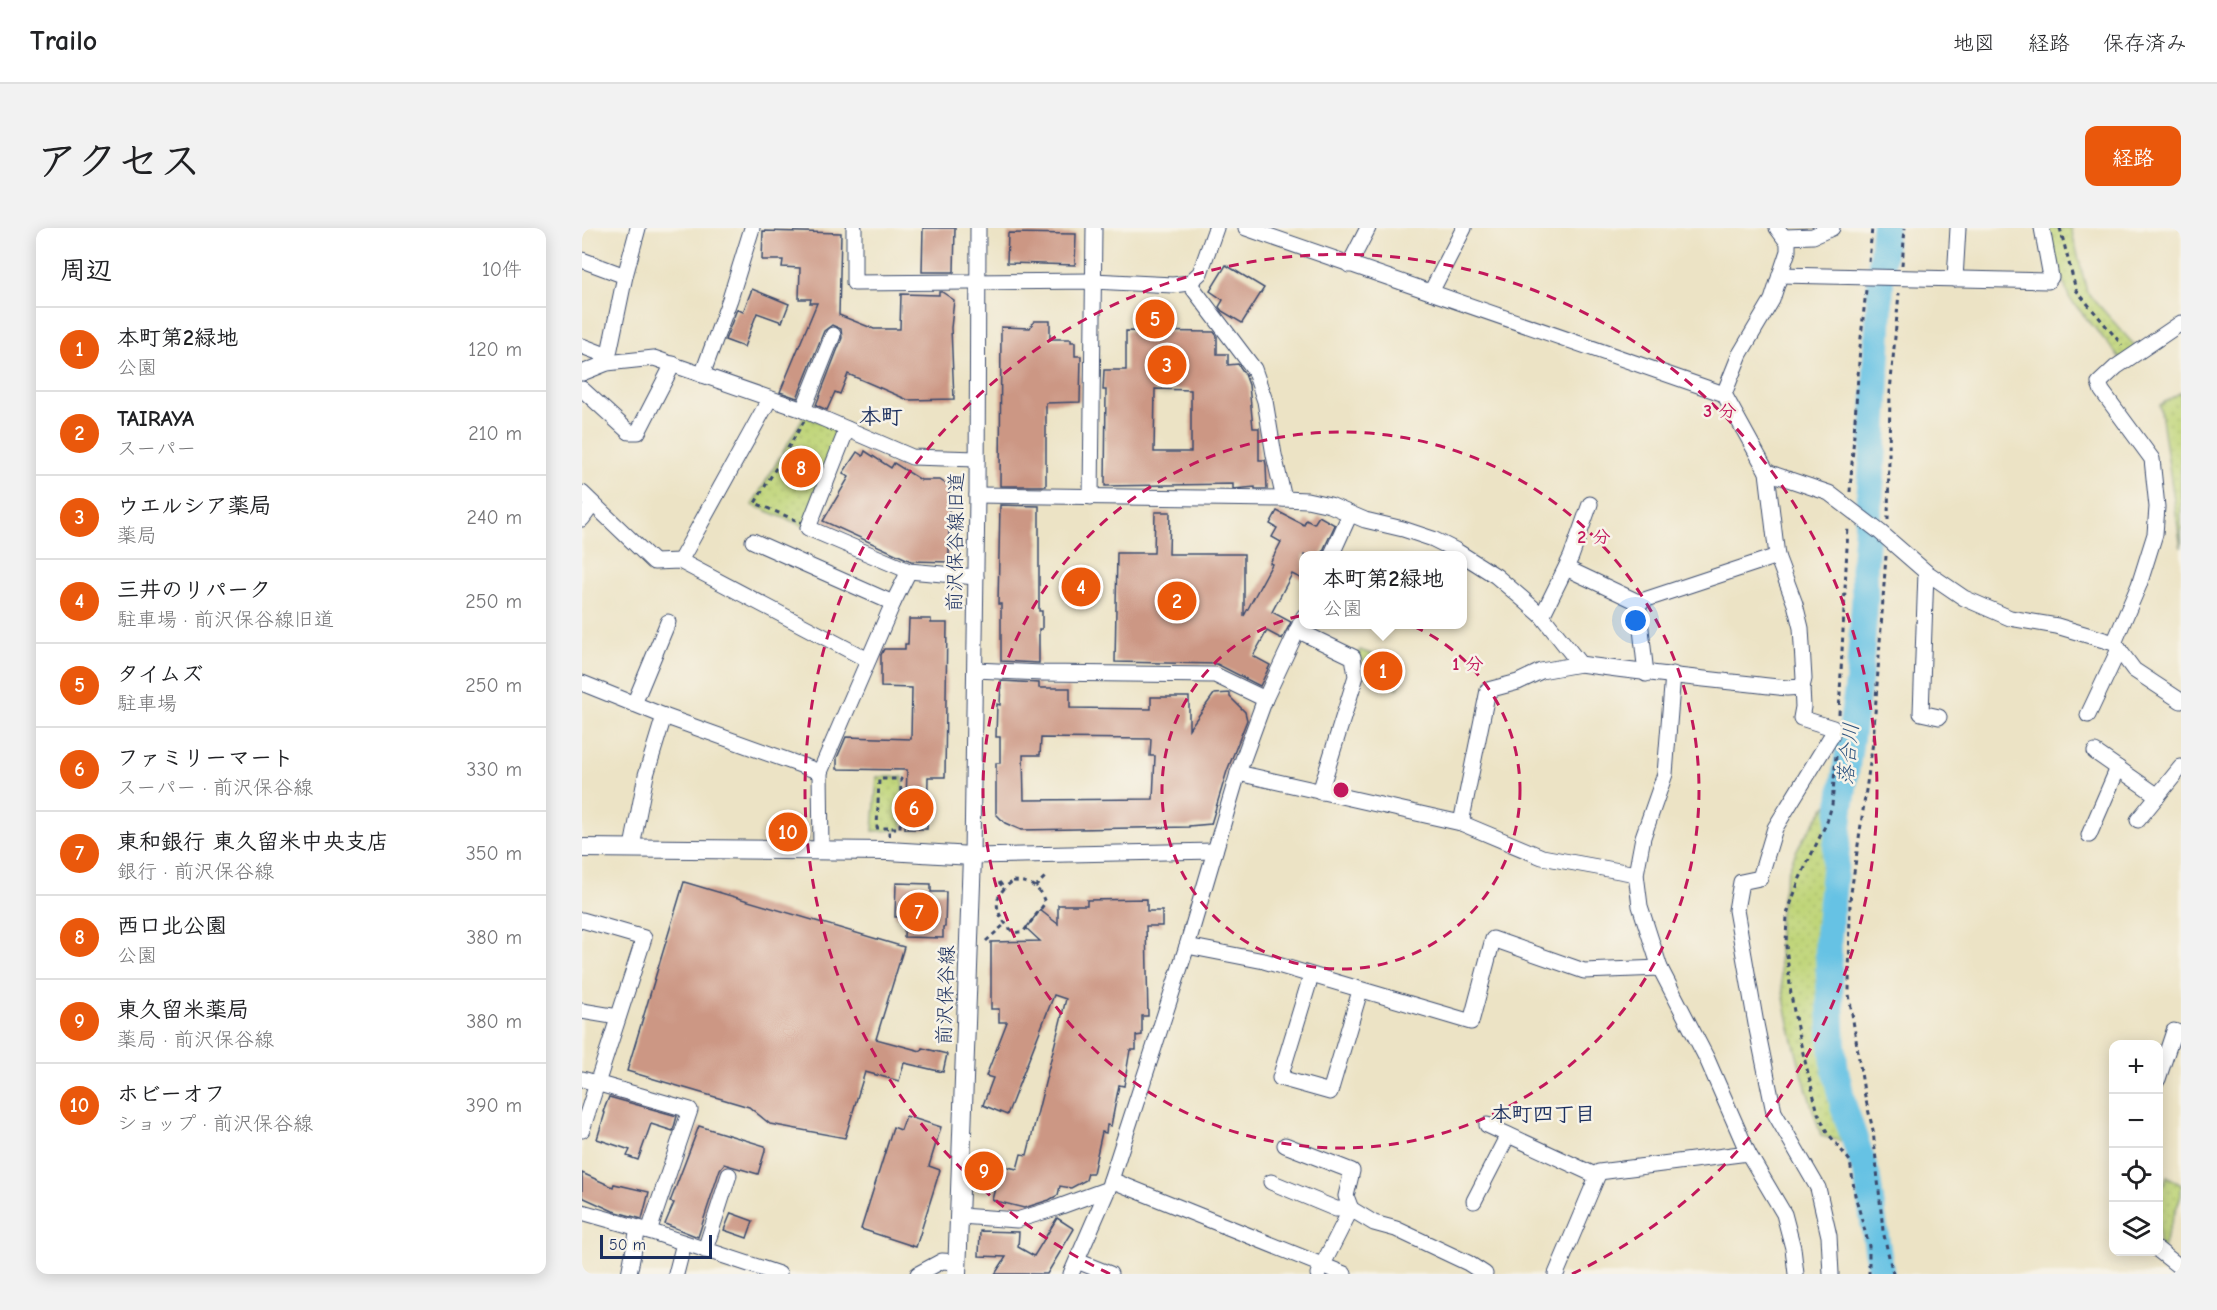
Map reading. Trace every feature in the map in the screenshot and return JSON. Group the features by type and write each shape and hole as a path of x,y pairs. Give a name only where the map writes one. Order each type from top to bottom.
{"main road":[{"path":"582,848 888,851 972,856"},
{"name":"前沢保谷線","path":"957,1268 972,856"}],"street":[{"path":"608,359 625,276 638,228"},
{"path":"702,375 730,299 752,228"},
{"path":"854,228 854,284 1093,281 1173,285 1189,283 1200,273 1216,228"},
{"name":"前沢保谷線旧道","path":"972,856 978,228"},
{"path":"1091,497 1094,228"},
{"path":"1246,228 1724,394 1767,472 1777,556 1795,604 1800,628 1804,679 1801,718 1833,728 1832,735 1775,828 1760,878 1741,882 1736,910 1774,1112 1818,1188 1829,1236 1831,1274"},
{"path":"1349,265 1368,228"},
{"path":"1431,292 1464,228"},
{"path":"1724,394 1740,354 1772,300 1788,251 1781,232 1813,236 1832,228"},
{"path":"1955,279 1958,228"},
{"path":"1780,276 2048,281 2052,277 2042,228"},
{"path":"582,260 625,276"},
{"path":"1189,283 1254,369 1265,401 1284,499"},
{"path":"2088,715 2117,646 2152,544 2157,507 2152,459 2102,391 2099,383 2131,357 2181,323"},
{"path":"802,410 833,334"},
{"path":"582,346 608,359"},
{"path":"582,372 608,359 654,358 802,410 912,457 977,459"},
{"path":"582,389 629,432 638,432 673,364"},
{"path":"680,561 769,400"},
{"path":"847,429 807,528 909,571 976,577"},
{"path":"1767,472 1829,492 1926,572 1964,598 2010,618 2057,626 2117,646 2134,670 2181,701"},
{"path":"582,493 654,562 680,561 868,660"},
{"path":"977,495 1307,500 1330,505 1365,520 1433,539 1457,551"},
{"path":"582,519 593,504"},
{"path":"1542,616 1566,568 1590,504"},
{"path":"1333,551 1350,514"},
{"path":"753,541 893,603"},
{"path":"1566,568 1638,602 1777,556"},
{"path":"1467,558 1496,576 1542,616 1580,664"},
{"path":"821,851 820,772 909,571"},
{"path":"1926,572 1920,713 1939,717"},
{"path":"1638,602 1646,674"},
{"path":"634,704 668,622"},
{"path":"1110,1274 1074,1267 1109,1185 1187,946 1238,773 1265,699 1299,625"},
{"path":"1309,629 1353,657 1356,676 1320,792"},
{"path":"1461,823 1488,690 1518,682 1542,671 1580,664 1646,674 1672,674 1787,688 1802,687"},
{"path":"975,670 1215,675 1265,699"},
{"path":"1672,674 1665,774 1643,837 1636,874 1640,906 1660,968 1707,1059 1748,1153 1784,1214 1793,1248 1796,1274"},
{"path":"582,683 664,716 820,772"},
{"path":"632,847 646,775 664,716"},
{"path":"2096,752 2158,796"},
{"path":"2138,820 2181,767"},
{"path":"2090,836 2118,768"},
{"path":"1238,773 1461,823 1542,857 1636,874"},
{"path":"972,856 1215,851"},
{"path":"582,920 644,938 582,1130"},
{"path":"1187,946 1264,961 1471,1022 1493,939 1584,971 1660,968"},
{"path":"1311,975 1280,1078 1330,1092 1360,991"},
{"path":"582,1011 618,1017"},
{"path":"2163,1064 2174,1031 2181,1034"},
{"path":"582,1079 690,1110 643,1229 629,1274"},
{"path":"1487,1125 1597,1176"},
{"path":"1474,1202 1508,1135"},
{"path":"1286,1145 1353,1171 1346,1196 1351,1209 1319,1269"},
{"path":"1556,1274 1599,1172 1748,1153"},
{"path":"705,1250 729,1175"},
{"path":"1271,1182 1336,1209 1351,1209 1374,1223 1396,1229 1468,1263 1485,1274"},
{"path":"960,1216 1017,1220 1056,1208 1109,1185 1319,1269 1344,1274"},
{"path":"582,1212 643,1229 759,1271 779,1274"},
{"path":"676,1274 684,1243"},
{"path":"2163,1254 2181,1268"},
{"path":"918,1274 942,1262 957,1268"}],"path":[{"path":"1838,724 1860,347 1869,278 1872,228"},
{"path":"2060,228 2076,290 2131,357"},
{"path":"806,418 841,432 803,523 755,503 806,418"},
{"path":"1837,747 1832,805 1827,822 1800,878 1787,914 1786,945 1796,1023 1818,1113 1827,1132 1850,1161 1869,1246 1869,1274"},
{"path":"879,779 901,779 900,828 889,828 877,828 879,779"},
{"path":"1861,820 1850,900 1849,994 1864,1092 1873,1130 1883,1231 1893,1274"},
{"path":"889,828 889,838"},
{"path":"1035,886 1047,875"},
{"path":"1013,881 1027,881 1042,894 1045,903 1024,931 1014,933 998,913 997,901 1004,888 1013,881"},
{"path":"999,882 1004,888"},
{"path":"985,942 1005,924"}],"green space":[{"path":"2046,228 2071,228 2087,292 2137,348 2121,359 2070,299"},
{"path":"2181,392 2181,548 2160,405"},
{"path":"804,416 846,432 804,526 752,505"},
{"path":"1360,650 1403,666 1398,688 1364,675 1362,661 1358,657"},
{"path":"877,777 903,777 902,830 873,831"},
{"path":"1829,802 1841,804 1828,941 1832,1041 1843,1105 1856,1145 1821,1136 1791,1033 1779,960 1779,924 1783,890 1797,849"},
{"path":"2167,1176 2181,1185 2181,1195 2163,1247 2163,1202 2163,1186"}],"building":[{"path":"923,228 955,228 954,272 922,272"},
{"path":"763,231 841,233 839,315 874,329 900,329 901,294 939,295 939,292 942,292 954,300 951,328 954,399 908,400 848,374 840,394 835,392 827,410 816,405 842,338 841,329 832,325 824,331 797,398 780,392 817,303 810,303 811,299 799,299 800,268 782,267 783,260 762,260"},
{"path":"1008,233 1076,234 1075,265 1007,263"},
{"path":"1226,265 1264,288 1242,323 1222,311 1219,307 1223,300 1210,291"},
{"path":"752,289 789,304 782,322 757,313 744,347 725,340 737,309 743,312"},
{"path":"1034,321 1050,321 1050,339 1071,339 1071,342 1075,342 1075,356 1081,356 1080,402 1046,403 1046,486 1000,486 1001,327 1030,328"},
{"path":"1126,331 1214,332 1217,336 1217,354 1228,354 1228,365 1238,364 1249,385 1253,428 1259,428 1259,460 1265,460 1267,489 1255,489 1255,487 1233,489 1233,484 1105,486 1106,390 1103,390 1104,370 1126,370","holes":["1155,389 1191,390 1191,452 1154,452"]},
{"path":"865,451 891,468 894,463 921,480 940,480 949,486 949,562 911,561 823,521 849,477 843,473 857,452 863,456"},
{"path":"1000,505 1039,506 1039,611 1042,611 1042,629 1039,629 1039,663 1001,661 1001,604 998,604"},
{"path":"1277,511 1304,525 1306,520 1314,524 1319,516 1335,525 1323,551 1299,551 1299,578 1292,574 1272,612 1291,622 1282,639 1267,631 1253,656 1270,665 1260,686 1217,664 1115,662 1117,553 1154,553 1155,512 1170,512 1169,554 1244,554 1244,616 1281,542 1272,537 1277,528 1270,524"},
{"path":"909,619 931,619 931,623 947,623 945,777 928,777 927,829 905,829 907,770 837,769 837,758 846,737 911,739 912,688 881,687 881,655 884,649 905,649 905,644 908,644"},
{"path":"1001,681 1039,683 1039,688 1070,688 1070,708 1151,709 1151,697 1189,697 1189,729 1214,694 1230,693 1230,697 1245,712 1247,720 1227,771 1211,824 1189,827 1021,830 1005,823 996,814 996,763 1000,763 1000,737 996,737 997,704 1000,705","holes":["1041,738 1151,739 1150,756 1155,756 1153,799 1024,800 1023,755 1040,755"]},
{"path":"684,882 904,947 876,1039 921,1051 922,1048 947,1054 943,1072 904,1063 899,1081 865,1072 845,1138 770,1124 749,1107 627,1071"},
{"path":"896,883 931,884 931,892 946,892 943,938 904,937 905,917 895,917"},
{"path":"1147,899 1147,911 1162,911 1162,926 1146,926 1148,1016 1142,1016 1142,1035 1136,1036 1136,1050 1130,1050 1124,1086 1119,1085 1111,1126 1107,1125 1106,1133 1102,1132 1093,1173 1088,1173 1086,1180 1071,1188 1060,1186 1058,1195 1049,1200 1024,1208 992,1200 996,1184 981,1181 982,1161 1017,1169 1021,1154 1027,1155 1066,999 1054,995 1007,1115 983,1105 993,1078 986,1076 1007,1022 999,1022 999,1009 991,1009 991,942 1040,941 1026,928 1040,910 1058,924 1058,905 1087,905 1087,900"},
{"path":"609,1097 677,1116 673,1131 651,1124 638,1160 627,1156 630,1150 597,1139"},
{"path":"906,1116 941,1127 929,1166 940,1170 916,1247 861,1229 893,1127 901,1130"},
{"path":"699,1126 765,1146 765,1151 758,1174 724,1164 720,1169 698,1237 665,1224 674,1203 670,1202"},
{"path":"582,1173 613,1187 614,1184 649,1192 642,1219 613,1211 582,1197"},
{"path":"731,1213 753,1221 747,1238 724,1230"},
{"path":"1057,1218 1074,1229 1047,1274 995,1274 1006,1257 979,1256 980,1231 1019,1232 1018,1247 1034,1256"}],"waterway":[{"name":"落合川","path":"1881,1274 1867,1176 1843,1105 1835,1068 1828,941 1840,811 1859,679 1885,228"}],"place":[{"name":"タイムズ","path":"1155,319"},
{"name":"ウエルシア薬局","path":"1167,365"},
{"name":"西口北公園","path":"801,468"},
{"name":"三井のリパーク","path":"1081,587"},
{"name":"TAIRAYA","path":"1177,601"},
{"name":"本町第2緑地","path":"1383,671"},
{"name":"ファミリーマート","path":"914,808"},
{"name":"ホビーオフ","path":"788,832"},
{"name":"東和銀行 東久留米中央支店","path":"919,912"},
{"name":"東久留米薬局","path":"984,1171"}],"district":[{"name":"本町","path":"881,416"},
{"name":"本町四丁目","path":"1543,1114"}]}
